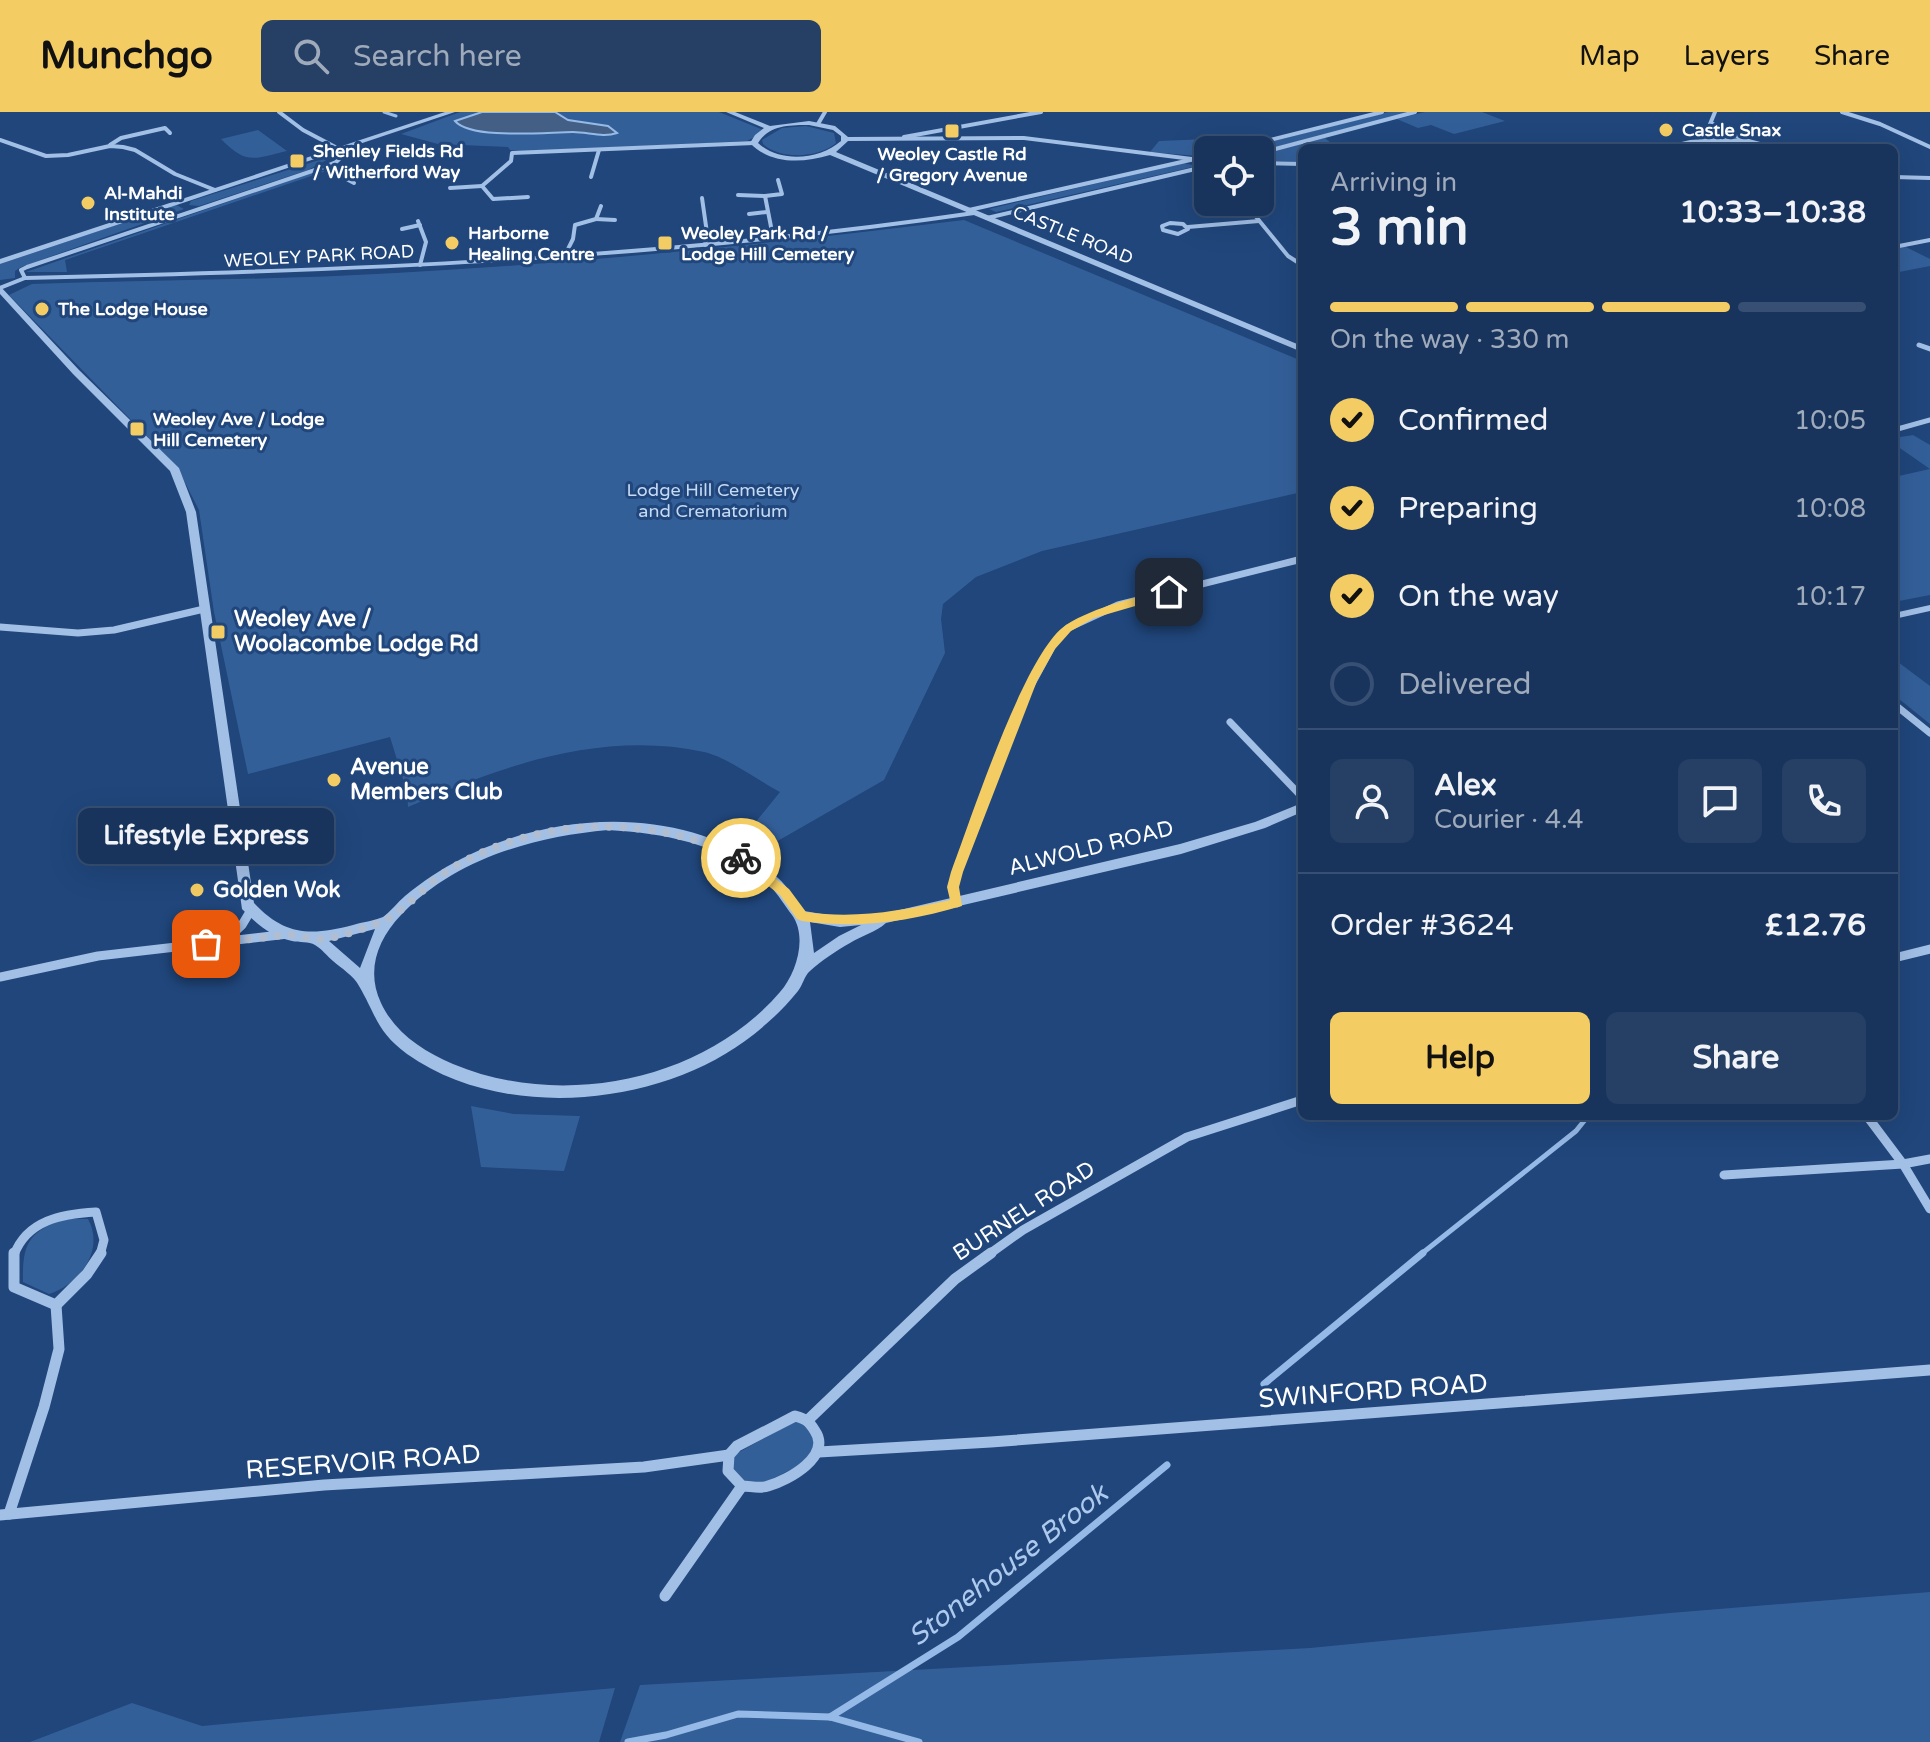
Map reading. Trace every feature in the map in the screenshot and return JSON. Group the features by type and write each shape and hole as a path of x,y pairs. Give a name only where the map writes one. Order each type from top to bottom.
{"street":[{"path":"279,112 303,130 341,150"},
{"path":"0,262 452,112"},
{"path":"729,112 770,128"},
{"path":"818,124 825,112"},
{"path":"904,137 1006,121 1041,112"},
{"path":"1274,139 1382,112"},
{"path":"1274,149 1415,112"},
{"path":"1703,141 1715,112"},
{"path":"1842,112 1892,129 1930,147"},
{"path":"1006,121 1009,137"},
{"path":"1711,123 1742,139 1763,144"},
{"path":"450,188 482,186 511,161 512,153 754,143 758,134 790,124 818,124 841,131 846,139"},
{"path":"110,146 121,138 165,128 170,133"},
{"path":"846,139 1009,137 1194,160"},
{"path":"830,152 843,145 846,139"},
{"path":"980,139 1030,146 1110,150"},
{"path":"1685,144 1742,139"},
{"path":"0,140 46,156 68,155 110,146 135,150 175,174 215,190"},
{"name":"CASTLE ROAD","path":"754,143 764,152 778,156 805,157 830,152 1298,347"},
{"path":"25,278 21,270 27,267 324,167 336,162 354,146"},
{"path":"591,177 599,150"},
{"name":"WEOLEY PARK ROAD","path":"0,288 25,278 216,276 564,257 705,245 971,212 1191,160"},
{"path":"1274,163 1298,164"},
{"path":"987,218 1194,165"},
{"path":"324,167 354,183"},
{"path":"1898,177 1930,178"},
{"path":"738,195 782,194 778,180"},
{"path":"482,186 493,199 528,197"},
{"path":"765,196 773,237"},
{"path":"702,198 705,245"},
{"path":"596,219 601,206"},
{"path":"749,214 767,212"},
{"path":"1255,216 1288,256 1298,262"},
{"path":"564,257 573,239 575,225 596,219 615,220"},
{"path":"1188,227 1178,234 1162,228 1174,223 1188,227 1259,221"},
{"path":"402,229 419,223 428,240 420,265"},
{"path":"1898,246 1930,240"},
{"path":"0,288 76,372 175,470 191,512 247,905 261,923 288,934 318,939 385,921 443,874 484,851 554,831 608,825 638,826 691,838 739,856 784,892 802,916"},
{"path":"1919,345 1930,349"},
{"path":"1898,429 1930,420"},
{"path":"957,903 953,887 957,872 1031,681 1050,647 1067,629 1091,615 1143,599 1298,560"},
{"path":"1898,615 1930,608"},
{"path":"0,627 78,633 114,630 204,609"},
{"path":"1898,707 1930,733"},
{"path":"1230,722 1298,793"},
{"name":"ALWOLD ROAD","path":"366,982 380,1017 405,1045 428,1061 465,1078 503,1088 548,1092 628,1085 681,1070 757,1027 785,1002 808,950 802,916 840,922 887,918 957,903 1181,849 1260,825 1298,809"},
{"path":"223,942 242,925 251,910"},
{"name":"ALWOLD ROAD","path":"802,969 844,940 887,918"},
{"path":"366,982 371,954 385,921"},
{"path":"0,977 98,956 288,934"},
{"path":"318,939 366,982"},
{"path":"1898,957 1930,949"},
{"name":"BURNEL ROAD","path":"808,1420 955,1279 1023,1230 1187,1137 1298,1101"},
{"path":"1870,1120 1903,1164 1930,1209"},
{"path":"1724,1175 1903,1164 1930,1159"},
{"path":"4,1515 44,1407 59,1349 56,1305 100,1260 104,1226 96,1212 66,1213 51,1218 24,1235 14,1254 14,1287 56,1305"},
{"name":"SWINFORD ROAD","path":"819,1452 991,1442 1930,1370"},
{"path":"795,1416 808,1420 820,1438 819,1452 811,1462 767,1487 742,1486 728,1471 729,1455 737,1446 795,1416"},
{"name":"RESERVOIR ROAD","path":"4,1515 324,1485 644,1467 729,1455"},
{"path":"665,1596 742,1486"}],"green space":[{"path":"460,112 719,112 766,131 747,141 533,152 510,150 508,147 438,144 401,134"},
{"path":"1388,112 1411,112 1274,147 1274,141"},
{"path":"1425,112 1482,112 1505,121 1454,134 1431,125 1418,128 1397,119"},
{"path":"806,126 834,133 836,143 820,152 800,155 779,153 763,144 762,140 782,128"},
{"path":"258,130 287,151 251,158 238,153 221,139"},
{"path":"1325,138 1332,144 1301,144"},
{"path":"1194,140 1194,156 1150,152 1159,141"},
{"path":"1298,145 1298,162 1274,161 1274,151"},
{"path":"338,154 308,170 199,206 189,205 191,201"},
{"path":"1183,163 1194,165 996,212 989,209"},
{"path":"316,171 326,171 65,260 67,272 26,272"},
{"path":"176,205 184,209 21,267 15,271 15,278 0,280 0,264"},
{"name":"Lodge Hill Cemetery and Crematorium","path":"964,220 1298,359 1298,493 1042,551 976,577 943,604 941,619 945,653 884,780 762,850 741,840 780,792 713,755 666,746 590,749 552,756 479,778 408,807 407,792 390,737 248,774 214,612 199,510 177,467 9,295 32,284 260,279 467,269 751,244"},
{"path":"1898,243 1930,259 1930,266 1898,272"},
{"path":"1913,435 1930,445 1930,469 1898,447 1898,437"},
{"path":"1930,469 1930,595 1898,601 1898,476"},
{"path":"1898,662 1930,686 1930,724 1898,698"},
{"path":"471,1106 514,1114 580,1116 564,1171 481,1167"},
{"path":"65,1219 88,1219 93,1242 91,1254 71,1282 49,1294 23,1282 24,1258 35,1234"},
{"path":"797,1420 806,1424 816,1441 810,1460 766,1482 743,1483 731,1470 734,1455"},
{"path":"1930,1592 1930,1742 620,1742 640,1685 1310,1648 1670,1613"},
{"path":"615,1688 599,1742 30,1742 132,1703 202,1726"}],"shaded area":[{"path":"482,112 555,112 568,120 608,126 617,133 493,133 464,127 455,121"}],"waterway":[{"path":"384,112 396,116"},
{"name":"Stonehouse Brook","path":"1420,1255 1576,1131 1585,1120"},
{"name":"Stonehouse Brook","path":"1264,1384 1423,1253"},
{"name":"Stonehouse Brook","path":"830,1717 958,1637 1167,1465"},
{"path":"628,1742 666,1735 738,1714 830,1717"},
{"path":"830,1717 919,1742"}],"way so far":[{"path":"206,944 288,934 318,939 385,921 443,874 484,851 554,831 608,825 638,826 691,838 741,858"}],"place":[{"name":"Castle Snax","path":"1666,130"},
{"name":"Weoley Castle Rd / Gregory Avenue","path":"952,131"},
{"name":"Shenley Fields Rd / Witherford Way","path":"297,161"},
{"name":"Al-Mahdi Institute","path":"88,203"},
{"name":"Harborne Healing Centre","path":"452,243"},
{"name":"Weoley Park Rd / Lodge Hill Cemetery","path":"665,243"},
{"name":"The Lodge House","path":"42,309"},
{"name":"Weoley Ave / Lodge Hill Cemetery","path":"137,429"},
{"name":"Weoley Ave / Woolacombe Lodge Rd","path":"218,632"},
{"name":"Avenue Members Club","path":"334,780"},
{"name":"Golden Wok","path":"197,890"},
{"name":"Lifestyle Express","path":"206,944"}],"route":[{"path":"741,858 764,873 784,892 802,916 840,922 887,918 957,903 953,887 957,872 1031,681 1050,647 1067,629 1091,615 1169,592"}]}
